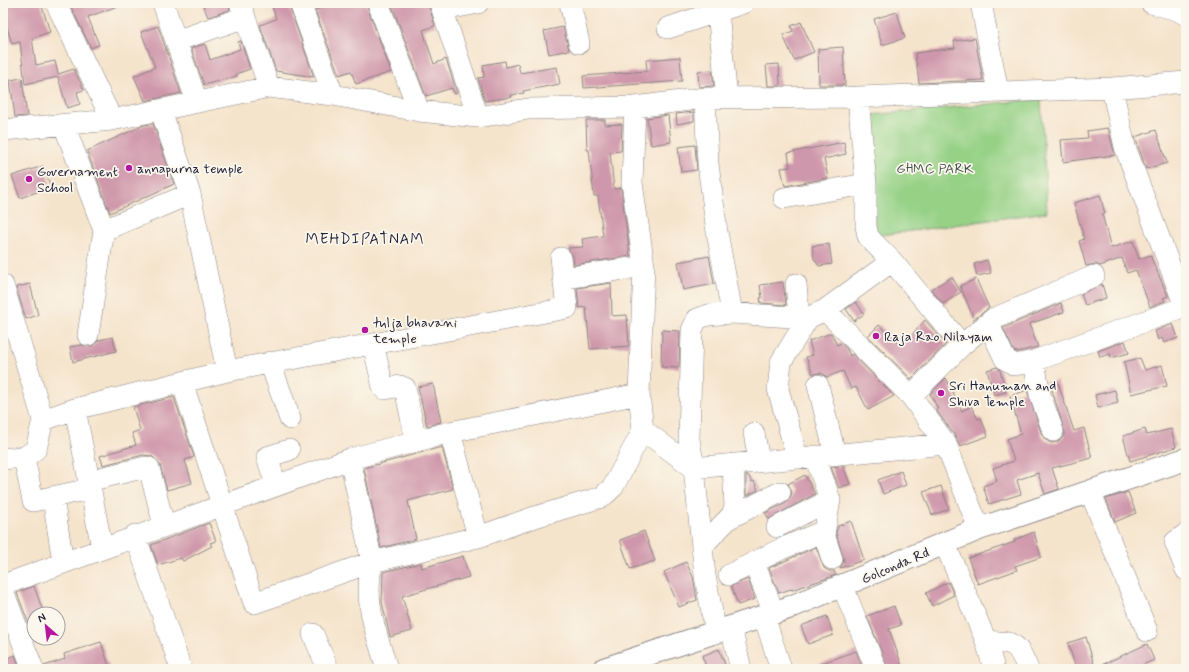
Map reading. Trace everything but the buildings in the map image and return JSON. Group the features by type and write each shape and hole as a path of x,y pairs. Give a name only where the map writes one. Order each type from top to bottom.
{"main road":[{"name":"Golconda Rd","path":"604,669 769,615 843,587 979,529 1090,490 1186,459"}],"street":[{"path":"56,3 112,120"},
{"path":"163,3 196,102"},
{"path":"300,3 332,95"},
{"path":"378,3 419,111"},
{"path":"478,3 441,7 478,117"},
{"path":"570,3 579,43"},
{"path":"668,28 718,7 743,3"},
{"path":"981,3 998,92"},
{"path":"1151,3 1177,10 1186,16"},
{"path":"718,7 727,98"},
{"path":"176,41 243,10 269,87"},
{"path":"3,130 112,120 161,111 269,87 332,95 419,111 478,117 528,109 635,106 705,98 858,97 1112,88 1186,82"},
{"path":"988,323 1005,358 1008,362 1015,365 1034,361 1186,308 1124,147 1112,88"},
{"path":"858,97 866,184 866,226 868,236 892,261 962,344"},
{"path":"705,98 708,164 717,232 732,313"},
{"path":"182,382 254,603 372,562 478,536 534,517 602,497 613,487 643,430 639,394 644,266 632,183 635,106"},
{"path":"161,111 190,194 227,371"},
{"path":"64,125 104,230 88,335"},
{"path":"784,198 866,184"},
{"path":"104,230 190,194"},
{"path":"832,559 824,531 830,500 816,456 778,389 781,362 811,315 892,261"},
{"path":"43,420 75,409 227,371 567,308 563,268 644,266"},
{"path":"911,396 962,344 993,319 1094,276"},
{"path":"796,284 811,315 911,396 946,444 979,529"},
{"path":"3,285 43,420 36,449 24,458 3,459"},
{"path":"741,669 724,630 705,576 694,468 689,439 694,324 702,316 732,313 811,315"},
{"path":"373,344 383,387 385,389 400,386 405,388 416,441"},
{"path":"1034,361 1040,395 1053,431"},
{"path":"270,362 290,419"},
{"path":"816,456 818,385"},
{"path":"3,585 135,535 350,459 450,432 639,394"},
{"path":"75,409 102,548"},
{"path":"643,430 694,468 946,444"},
{"path":"450,432 478,536"},
{"path":"754,433 759,461"},
{"path":"276,485 267,457 289,450"},
{"path":"24,458 33,501 53,498 89,485 149,468 164,525"},
{"path":"350,459 372,562 368,581 370,610 387,669"},
{"path":"728,520 734,507 733,464"},
{"path":"1090,490 1147,631"},
{"path":"702,546 728,520 780,492"},
{"path":"53,498 63,562"},
{"path":"777,527 830,500"},
{"path":"729,575 781,549 824,531"},
{"path":"1186,534 1175,542 1186,570"},
{"path":"135,535 181,669"},
{"path":"945,544 986,641 992,669"},
{"path":"754,563 769,615 781,669"},
{"path":"843,587 876,669"},
{"path":"3,591 33,669"},
{"path":"313,634 328,669"},
{"path":"986,641 1006,642 1017,647 1020,650 1028,669"}],"green space":[{"name":"GHMC PARK","path":"1041,99 1047,212 875,236 870,115"}],"place":[{"name":"annapurna temple","path":"129,168"},
{"name":"Governament School","path":"29,179"},
{"name":"tulja bhavani temple","path":"365,330"},
{"name":"Raja Rao Nilayam","path":"876,336"},
{"name":"Sri Hanuman and Shiva Temple","path":"941,393"}],"district":[{"name":"MEHDIPATNAM","path":"365,239"}]}
